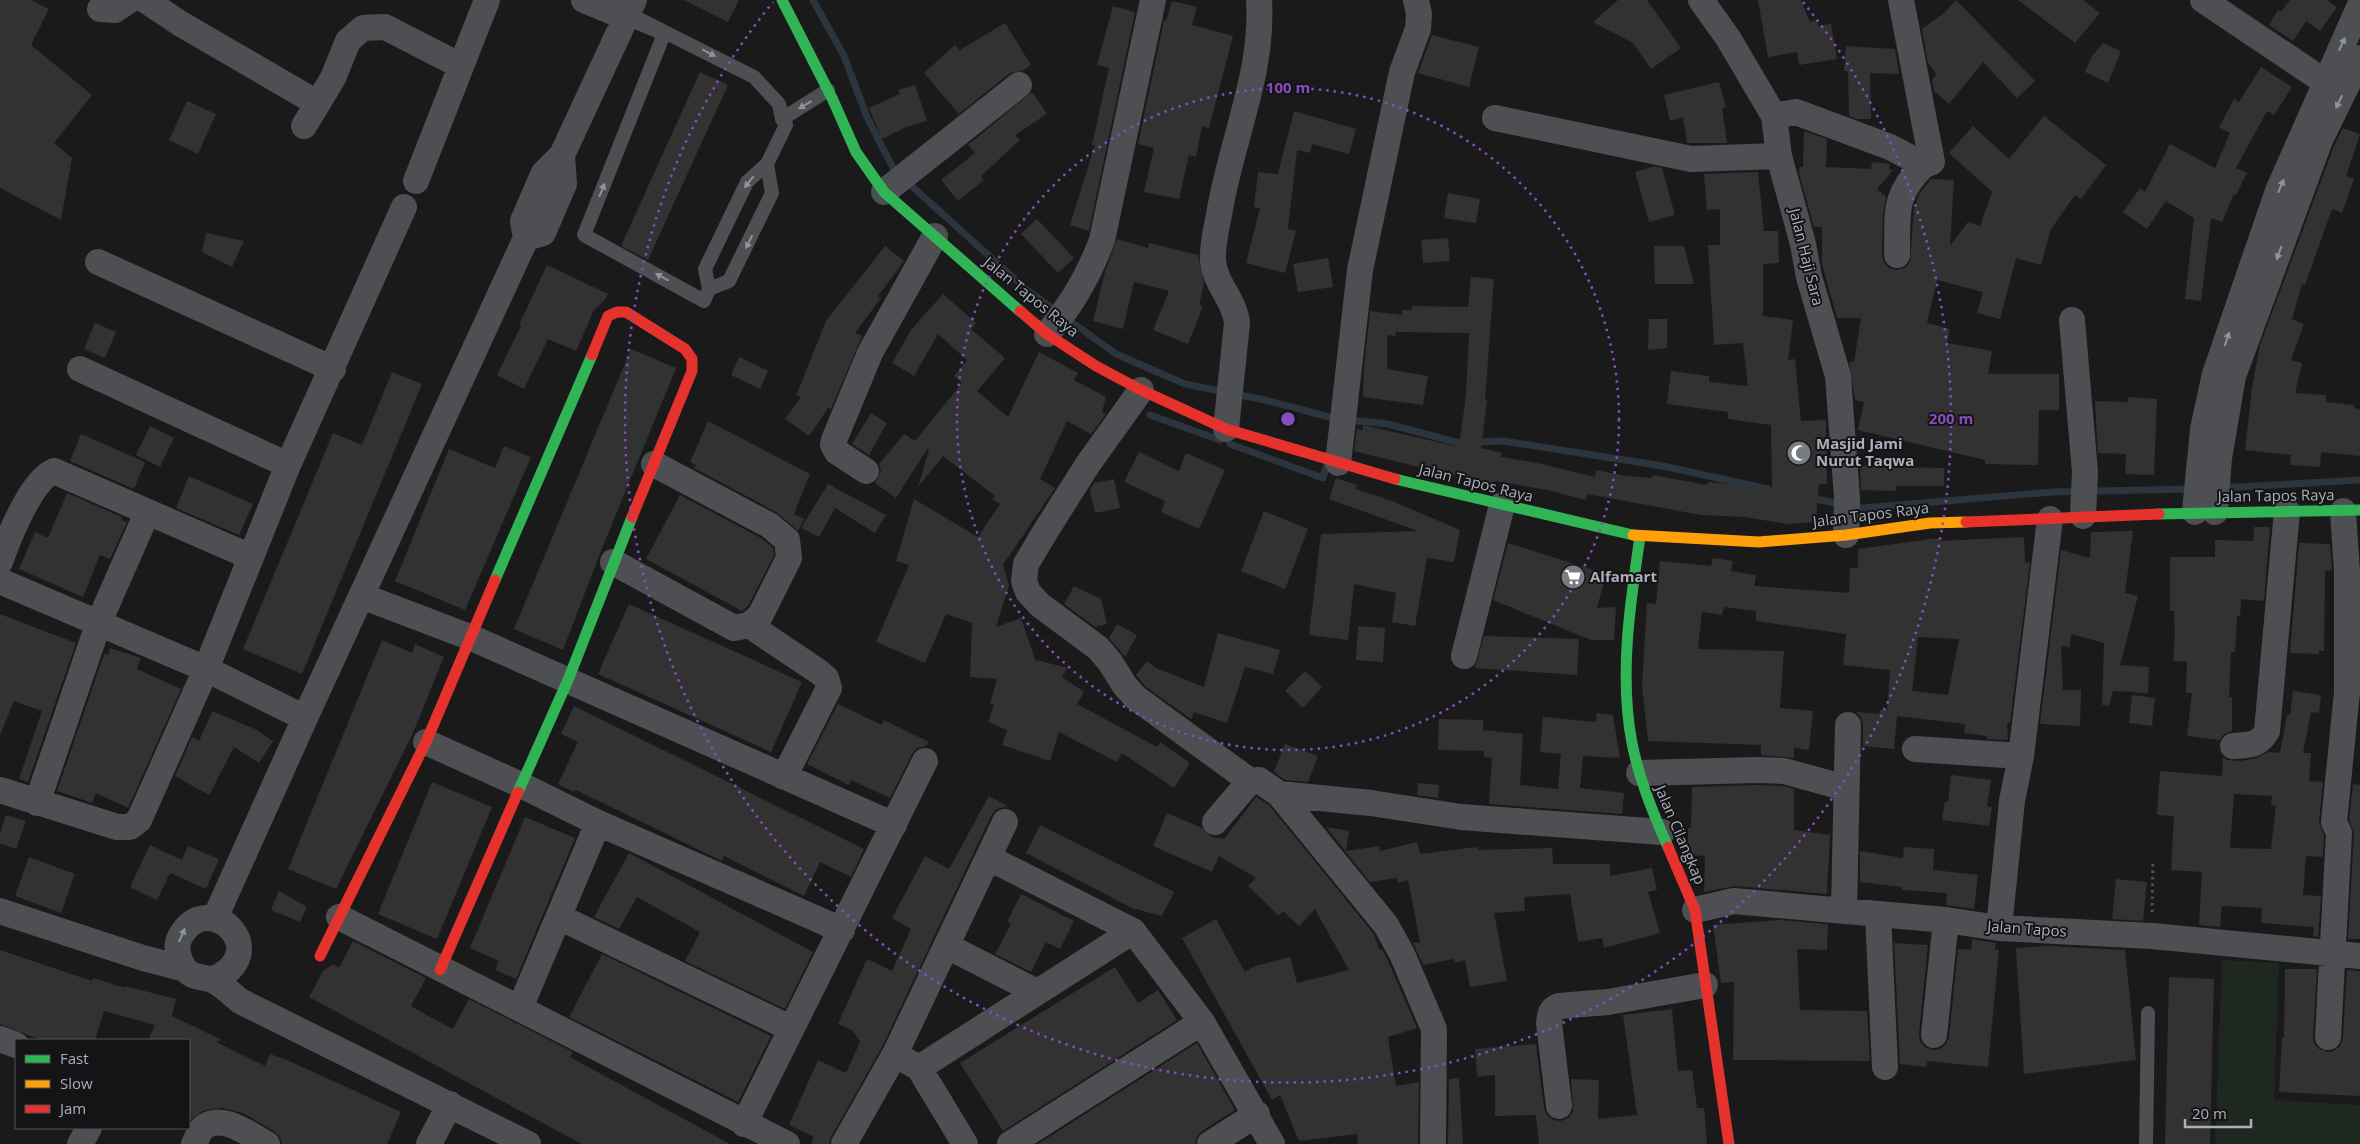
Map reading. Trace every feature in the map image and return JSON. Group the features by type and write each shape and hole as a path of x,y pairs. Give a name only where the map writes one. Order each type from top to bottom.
{"street":[{"path":"100,9 115,10 130,0"},
{"path":"145,0 181,24 317,103"},
{"path":"416,181 486,0"},
{"path":"216,918 305,718 526,238 523,221 544,173 562,155 630,11 584,0"},
{"name":"Jalan Tapos Raya","path":"782,0 828,90 856,152 895,182 935,236 1096,366 1141,390 1228,408 1338,463 1502,506 1640,537 1759,542 1847,517 1930,523 2050,519 2084,495 2207,484 2287,511 2352,510"},
{"path":"1050,330 1070,304 1091,270 1102,240 1153,0"},
{"path":"1228,408 1238,323 1236,309 1228,298 1214,269 1213,251 1224,182 1254,64 1260,19 1259,0"},
{"path":"1338,463 1360,270 1402,72 1418,29 1419,14 1416,0"},
{"name":"Jalan Haji Sara","path":"1701,0 1728,38 1774,116 1779,156 1838,376 1847,517"},
{"path":"1897,255 1898,210 1901,195 1910,178 1933,159 1901,0"},
{"path":"2203,0 2325,82"},
{"path":"2207,484 2218,404 2215,374 2278,191 2360,5"},
{"path":"304,126 333,78 348,42 363,28 385,27 461,66"},
{"path":"2218,404 2233,376 2320,140 2360,58"},
{"path":"895,182 1018,85"},
{"path":"1774,116 1796,112 1890,147 1924,165"},
{"path":"1495,118 1691,159 1779,156"},
{"path":"0,790 117,827 130,827 139,820 206,669 288,465 333,369 404,207"},
{"path":"866,471 837,452 833,445 834,440 870,353 935,236"},
{"path":"98,262 333,369"},
{"path":"320,956 426,742 608,316 617,312 626,312 685,348 692,359 692,371 612,562 568,680 440,970"},
{"path":"2072,320 2084,495"},
{"path":"80,369 288,465"},
{"path":"1141,390 1088,464 1026,564 1024,581 1028,592 1040,605 1098,648 1136,698 1250,781 1259,780 1279,794 1386,925 1402,954 1434,1029 1433,1144"},
{"path":"612,562 734,628 748,625 760,616 790,558 787,540 769,525 654,464"},
{"path":"0,562 7,527 42,479 54,471 251,558"},
{"path":"1464,656 1502,506"},
{"path":"2328,1037 2339,833 2334,822 2347,692 2348,590 2352,510"},
{"path":"2233,746 2256,744 2262,739 2267,730 2287,511"},
{"path":"37,803 99,622 147,512"},
{"path":"1999,928 2012,801 2021,756 2050,519"},
{"name":"Jalan Cilangkap","path":"1640,537 1633,586 1626,686 1632,742 1648,803 1695,910 1729,1144"},
{"path":"0,581 206,669 305,718"},
{"path":"362,596 472,638 894,825"},
{"path":"748,625 819,672 826,678 829,688 784,776"},
{"path":"1844,910 1848,725"},
{"path":"426,742 521,785 598,823 842,930"},
{"path":"1914,749 2021,756"},
{"path":"744,1124 790,1028 842,930 925,761"},
{"path":"1639,773 1784,771 1846,788"},
{"path":"1215,822 1250,781"},
{"path":"1279,794 1371,803 1461,817 1662,832"},
{"path":"844,1144 895,1054 948,946 1005,822"},
{"path":"520,1008 598,823"},
{"path":"989,858 1133,931 1202,1022 1272,1144"},
{"name":"Jalan Tapos","path":"1695,910 1734,901 1946,920 1999,928 2152,936 2333,955 2360,956"},
{"path":"0,911 185,970 198,978 212,980 240,1001 528,1144"},
{"path":"1878,914 1885,1067"},
{"path":"339,917 440,970 520,1008 744,1124 787,1144"},
{"path":"559,917 790,1028"},
{"path":"185,970 178,956 179,940 186,926 200,919 216,918 230,926 239,942 238,959 228,973 212,980"},
{"path":"1934,1035 1946,920"},
{"path":"919,1068 1133,931"},
{"path":"948,946 1037,992"},
{"path":"1559,1106 1549,1022 1550,1013 1553,1008 1608,1002 1705,985"},
{"path":"1010,1144 1202,1022"},
{"path":"0,1039 15,1045"},
{"path":"895,1054 919,1068 965,1144"},
{"path":"429,1144 450,1104"},
{"path":"1210,1144 1256,1114"},
{"path":"194,1144 202,1127 214,1122 228,1123 267,1144"},
{"path":"80,1144 88,1129"}],"lane":[{"path":"630,11 754,77 779,104 782,119 786,125 767,164 747,182 705,269 709,289 704,301 584,235 664,34 630,11"},
{"path":"782,119 828,90"},
{"path":"709,289 729,281 772,193 767,164"},
{"path":"2146,1144 2148,1013"}],"path":[{"path":"2152,936 2153,860"}],"shaded area":[{"path":"2222,960 2279,963 2274,1100 2360,1105 2360,1144 2215,1144"}],"building":[{"path":"0,0 31,0 49,9 31,45 92,95 54,143 72,158 61,220 0,188"},
{"path":"684,0 739,0 728,22"},
{"path":"1618,0 1647,0 1681,48 1651,69 1633,43 1593,22"},
{"path":"1758,0 1801,0 1810,22 1817,20 1818,26 1831,24 1837,59 1799,65 1797,52 1768,57"},
{"path":"1956,0 2035,81 2017,98 1983,62 1949,104 1934,91 1932,80 1936,74 1928,63 1922,29 1944,13"},
{"path":"2018,0 2083,0 2100,13 2075,43"},
{"path":"2290,0 2327,0 2337,7 2320,31 2306,21 2293,41 2269,25 2278,10 2281,12"},
{"path":"1172,1 1197,7 1192,25 1233,36 1209,128 1202,126 1196,157 1189,155 1179,199 1144,192 1154,148 1138,144 1164,20 1166,21"},
{"path":"1113,6 1135,12 1089,231 1070,225 1095,145 1092,145 1109,68 1097,65"},
{"path":"1005,23 1031,65 1022,71 1010,73 959,114 924,73 955,45 960,50"},
{"path":"1432,35 1479,47 1469,87 1418,73"},
{"path":"2103,43 2121,51 2108,83 2085,72 2092,56"},
{"path":"1846,46 1895,49 1899,74 1870,73 1871,119 1857,119 1849,116 1848,71 1844,71"},
{"path":"2261,67 2292,87 2274,115 2267,111 2236,168 2247,173 2236,195 2234,194 2222,222 2211,218 2201,301 2185,299 2194,218 2166,201 2147,229 2123,212 2140,188 2145,192 2170,144 2215,168 2230,133 2219,127 2234,99 2239,102"},
{"path":"700,72 728,85 648,260 621,246"},
{"path":"1719,82 1726,107 1722,108 1727,143 1687,143 1683,117 1670,121 1664,95"},
{"path":"915,85 927,121 904,128 882,139 869,108 900,94 898,90"},
{"path":"1032,92 1047,114 1015,135 1020,140 981,176 984,180 958,201 941,180 975,153 968,145"},
{"path":"187,101 216,114 198,154 169,140"},
{"path":"1294,111 1356,129 1349,154 1312,144 1310,153 1297,150 1288,229 1296,231 1285,273 1246,263 1260,208 1254,207 1258,172 1278,174"},
{"path":"2044,116 2106,165 2081,199 2075,195 2051,229 2041,265 2016,258 2000,319 1977,313 1983,292 1937,280 1927,323 1950,329 1947,343 1992,351 1988,374 2059,374 2059,410 2039,410 2038,465 1985,464 1985,460 1858,430 1864,402 1855,400 1849,362 1854,362 1861,318 1837,318 1822,264 1822,227 1814,227 1799,174 1800,167 1803,167 1804,131 1827,139 1826,167 1871,169 1872,162 1890,164 1889,170 1893,170 1877,189 1886,197 1883,216 1882,255 1884,263 1889,268 1897,270 1905,268 1910,262 1914,209 1919,194 1931,179 1954,180 1950,246 1968,222 1980,226 1992,192 1949,153 1973,126 2009,159"},
{"path":"2343,128 2360,134 2346,176 2354,179 2342,213 2332,209 2305,285 2302,284 2292,319 2304,324 2291,360 2302,363 2295,393 2326,395 2326,402 2354,405 2354,408 2360,409 2360,456 2321,452 2320,467 2290,465 2291,455 2245,450 2252,388 2260,345 2334,146"},
{"path":"1654,166 1662,168 1675,215 1649,222 1635,172"},
{"path":"1758,172 1764,231 1778,231 1779,263 1763,264 1763,316 1793,320 1788,360 1795,359 1801,421 1826,420 1827,484 1819,484 1816,522 1787,524 1744,517 1701,515 1587,494 1586,500 1547,490 1495,481 1494,486 1424,466 1423,468 1354,451 1357,429 1363,430 1363,425 1459,447 1466,394 1469,333 1395,332 1396,336 1387,335 1387,369 1428,376 1423,405 1363,397 1370,311 1402,315 1402,310 1412,310 1412,306 1468,307 1471,277 1494,279 1485,400 1487,400 1481,448 1502,453 1501,457 1537,463 1595,477 1596,470 1625,476 1652,478 1653,475 1707,485 1708,482 1772,488 1771,425 1728,419 1728,412 1667,404 1671,371 1709,376 1709,382 1748,386 1743,343 1714,345 1708,245 1720,245 1720,209 1707,210 1704,174"},
{"path":"1448,193 1480,199 1476,223 1444,218"},
{"path":"1037,219 1074,258 1058,273 1021,234"},
{"path":"206,233 244,241 232,267 202,252"},
{"path":"1448,238 1450,261 1423,263 1421,240"},
{"path":"1117,239 1148,248 1149,243 1198,255 1204,284 1199,305 1203,306 1188,344 1153,330 1169,291 1134,282 1123,329 1093,321 1105,272"},
{"path":"885,246 904,261 878,296 881,298 855,333 862,336 831,409 828,408 809,436 785,419 801,397 796,396 826,321"},
{"path":"1654,246 1684,246 1694,284 1655,284"},
{"path":"1328,258 1333,287 1298,292 1293,264"},
{"path":"547,265 608,294 605,300 594,310 576,351 548,339 524,389 497,375 521,326 519,325"},
{"path":"943,294 976,323 971,329 1005,358 977,391 1008,417 1039,352 1078,373 1074,380 1106,397 1102,412 1106,414 1091,434 1067,421 1040,479 1055,488 1003,565 1009,585 996,627 1021,618 1036,662 1037,660 1067,668 1062,677 1084,692 1077,704 1157,747 1160,742 1190,763 1174,788 1122,753 1117,762 1059,732 1050,761 1002,745 1007,730 988,722 994,705 990,704 997,679 970,677 972,623 946,614 925,663 876,642 909,565 896,561 914,499 978,537 1000,504 992,499 995,496 943,456 918,487 929,450 927,449 896,498 875,483 881,472 879,464 904,434 915,441 962,383 954,376 967,360 938,334 914,376 892,363 911,330"},
{"path":"1649,319 1667,319 1667,348 1648,350"},
{"path":"95,323 116,332 105,358 84,349"},
{"path":"631,349 676,368 599,556 563,650 514,629"},
{"path":"739,357 768,371 760,389 731,375"},
{"path":"392,372 422,384 302,674 243,649 333,433 362,445"},
{"path":"2128,397 2157,399 2154,475 2125,474 2126,454 2098,453 2095,401 2128,402"},
{"path":"871,413 887,423 869,455 852,444"},
{"path":"708,421 810,474 794,514 804,519 798,531 776,512 694,468 696,465 690,462"},
{"path":"150,426 174,438 160,467 136,455"},
{"path":"81,434 145,462 134,489 70,461"},
{"path":"504,446 531,457 465,610 395,581 449,449 495,468"},
{"path":"1139,452 1179,471 1186,453 1225,470 1199,529 1161,512 1165,501 1124,482"},
{"path":"1860,466 1944,468 1944,486 1896,486 1896,491 1861,490"},
{"path":"189,476 253,504 239,535 176,508"},
{"path":"1336,478 1357,485 1356,489 1392,501 1460,530 1454,562 1427,558 1415,626 1392,622 1396,593 1354,584 1348,640 1309,635 1321,534 1418,531 1329,499"},
{"path":"1114,479 1120,508 1095,513 1090,490 1094,483"},
{"path":"828,484 886,515 875,533 835,508 819,537 801,528"},
{"path":"67,493 122,517 121,520 127,522 110,559 100,555 83,597 19,569 35,532 48,538"},
{"path":"680,495 761,538 773,548 774,555 748,606 742,611 646,559"},
{"path":"1264,511 1308,529 1285,589 1241,571"},
{"path":"2254,527 2270,527 2264,601 2241,599 2240,616 2237,616 2235,652 2231,652 2229,697 2232,697 2232,731 2224,734 2219,740 2187,736 2192,693 2186,693 2187,662 2173,661 2175,635 2174,611 2170,611 2170,557 2215,557 2215,540 2253,541"},
{"path":"2133,531 2125,593 2138,596 2120,665 2149,667 2148,693 2113,691 2109,706 2102,705 2104,643 2071,634 2070,647 2061,646 2063,690 2081,690 2080,726 2040,724 2061,550 2090,558 2091,532"},
{"path":"2024,537 2025,562 2030,563 2010,723 2007,723 2008,740 1987,739 1987,736 1964,733 1965,724 1897,716 1894,749 1863,746 1863,725 1861,717 1856,712 1879,714 1880,710 1887,710 1890,670 1843,665 1846,634 1756,621 1756,611 1724,607 1722,615 1702,612 1698,649 1784,651 1780,708 1813,711 1809,750 1794,748 1794,758 1761,755 1761,745 1648,741 1642,686 1647,603 1656,604 1660,561 1711,566 1713,558 1733,561 1731,571 1756,575 1754,586 1849,593 1850,568 1858,568 1858,549 1940,538 1940,541","holes":["1918,637 1959,639 1948,695 1912,691"]},
{"path":"1508,543 1606,574 1597,608 1616,607 1614,640 1591,640 1493,600"},
{"path":"2299,543 2330,544 2332,570 2325,571 2324,651 2319,651 2319,654 2290,653"},
{"path":"1074,586 1101,599 1107,624 1095,627 1064,604"},
{"path":"629,604 802,682 771,752 598,674"},
{"path":"0,614 76,643 28,782 19,779 42,711 14,701 0,735"},
{"path":"1117,624 1137,635 1125,657 1109,638"},
{"path":"1358,626 1385,628 1383,662 1356,660"},
{"path":"1218,633 1280,650 1273,674 1245,667 1227,723 1194,712 1191,719 1146,687 1136,675 1147,661 1156,668 1204,687"},
{"path":"1484,636 1579,639 1577,675 1475,668"},
{"path":"382,640 412,653 415,644 444,657 412,735 336,889 288,869"},
{"path":"110,648 141,658 137,669 181,689 128,808 96,793 92,803 57,791 104,654 108,655"},
{"path":"1305,671 1322,687 1303,708 1285,691"},
{"path":"2293,691 2321,695 2319,713 2311,712 2303,753 2311,753 2309,781 2323,782 2319,821 2324,836 2323,857 2306,856 2303,895 2321,896 2318,937 2313,936 2314,927 2261,923 2262,908 2222,906 2220,927 2199,925 2202,872 2171,870 2174,816 2157,815 2160,771 2222,776 2223,757 2227,760 2240,761 2256,758 2269,752 2280,753 2287,714 2290,715","holes":["2234,794 2272,796 2271,805 2276,806 2271,849 2230,848"]},
{"path":"2132,695 2155,698 2152,726 2129,723"},
{"path":"838,704 882,725 884,720 929,742 926,746 917,748 912,754 890,798 851,780 849,785 807,764"},
{"path":"574,706 864,849 851,877 820,862 804,896 724,856 722,861 576,790 574,792 558,784 578,742 561,734"},
{"path":"212,711 255,729 273,741 259,763 234,747 209,795 175,776 192,737 199,741"},
{"path":"1597,713 1613,715 1620,758 1583,756 1580,788 1624,793 1622,814 1489,804 1492,758 1484,757 1484,751 1438,750 1439,719 1483,720 1483,730 1523,734 1520,785 1558,789 1561,754 1540,752 1543,717 1596,722"},
{"path":"1285,744 1318,756 1308,782 1285,780 1274,772"},
{"path":"1951,775 1991,780 1987,806 1992,807 1989,826 1942,820 1945,801 1948,802"},
{"path":"432,782 492,807 437,939 378,914"},
{"path":"1418,783 1439,785 1438,798 1417,795"},
{"path":"2353,784 2360,785 2360,939 2348,939 2354,834 2349,819"},
{"path":"1782,786 1794,789 1794,830 1830,835 1827,894 1735,886 1704,892 1705,856 1688,855 1688,828 1691,828 1692,787"},
{"path":"989,796 1008,806 997,809 991,816 882,1047 831,1137 829,1144 811,1144 814,1137 789,1125 818,1060 846,1073 860,1042 852,1030 838,1024 867,959 892,971 911,929 892,918 925,856 949,869"},
{"path":"1256,797 1269,805 1373,933 1380,950 1382,949 1388,961 1417,1028 1388,1037 1396,1086 1419,1082 1418,1144 1358,1144 1357,1134 1299,1141 1280,1095 1272,1100 1182,938 1216,919 1245,972 1255,966 1290,957 1297,983 1349,970 1315,909 1299,926 1283,911 1279,916 1248,886 1256,878 1219,856 1212,872 1153,846 1167,813 1202,828 1212,837 1224,839"},
{"path":"6,815 26,821 16,849 0,843 0,833"},
{"path":"525,817 575,838 516,979 495,970 499,961 470,948"},
{"path":"1040,825 1174,892 1162,916 1132,908 1026,853"},
{"path":"1326,827 1349,831 1346,851 1379,846 1380,851 1417,842 1420,854 1477,847 1478,850 1552,848 1553,864 1610,864 1610,876 1652,868 1657,890 1648,892 1660,933 1604,948 1602,938 1578,942 1570,894 1524,897 1525,911 1494,913 1507,981 1470,987 1465,960 1455,963 1454,959 1423,965 1413,943 1420,942 1408,880 1398,883 1397,878 1370,882"},
{"path":"150,845 182,860 188,846 219,859 206,889 170,873 157,900 130,887"},
{"path":"1904,847 1934,849 1933,870 1978,875 1974,909 1946,905 1947,893 1902,890 1902,887 1860,882 1860,851 1903,858"},
{"path":"629,853 813,952 785,1009 685,961 700,932 637,897 619,929 594,917"},
{"path":"29,857 75,874 61,913 15,896"},
{"path":"2116,879 2147,882 2143,921 2112,919"},
{"path":"279,891 307,907 300,922 271,910"},
{"path":"1021,894 1074,921 1060,949 1046,942 1031,972 995,954 1011,924 1007,922"},
{"path":"1779,920 1828,924 1827,950 1797,949 1800,1010 1867,1011 1870,1061 1733,1060 1734,982 1721,983 1713,925"},
{"path":"1972,939 1996,943 1995,950 1999,950 1988,1067 1927,1061 1926,1067 1900,1064 1894,943 1928,945 1919,1033 1920,1041 1925,1047 1933,1050 1940,1049 1946,1044 1949,1037 1958,949 1971,950"},
{"path":"353,941 426,978 411,1006 430,1017 453,1029 469,999 573,1052 570,1057 730,1144 582,1144 309,997 323,971 333,964 339,968"},
{"path":"2047,946 2125,950 2136,1060 2024,1074 2016,948"},
{"path":"0,950 92,981 93,978 125,988 125,986 176,999 172,1016 222,1040 216,1042 265,1066 270,1054 287,1060 401,1112 387,1144 282,1144 280,1137 274,1131 243,1113 222,1108 205,1110 190,1120 190,1039 148,1039 155,1025 104,1011 95,1039 38,1039 0,1024"},
{"path":"602,954 771,1036 738,1102 569,1017"},
{"path":"1115,967 1138,1003 1158,990 1177,1020 1003,1131 960,1063"},
{"path":"2285,969 2317,969 2313,1037 2314,1043 2319,1049 2328,1052 2334,1051 2340,1046 2343,1038 2347,970 2360,971 2360,1096 2279,1092 2282,1038 2284,1038"},
{"path":"2169,977 2214,979 2210,1144 2165,1144"},
{"path":"1672,1009 1678,1071 1692,1070 1697,1108 1704,1108 1707,1144 1539,1144 1536,1115 1495,1116 1495,1075 1477,1077 1475,1049 1536,1044 1544,1108 1547,1115 1553,1120 1561,1121 1568,1118 1573,1112 1571,1079 1599,1080 1598,1119 1637,1115 1623,1015"},
{"path":"1197,1043 1235,1110 1202,1131 1197,1137 1195,1144 1038,1144"},
{"path":"1459,1078 1463,1144 1448,1144 1449,1079"}],"waterway":[{"path":"813,0 844,56 867,117 893,168 899,173"},
{"path":"906,181 1027,290 1116,354 1185,384 1265,400 1337,419"},
{"path":"1150,415 1220,440"},
{"path":"1348,420 1388,424 1459,443 1503,441 1663,466 1768,489"},
{"path":"1230,444 1323,478 1326,467"},
{"path":"2221,488 2360,480"},
{"path":"1852,506 1863,508 2053,492 2192,489"},
{"path":"1810,498 1841,504"}],"traffic: fast":[{"path":"782,0 832,98 856,152 884,192 1020,311"},
{"path":"495,580 592,355"},
{"path":"1395,479 1633,535"},
{"path":"2159,514 2360,510"},
{"path":"518,792 568,680 632,517"},
{"path":"1640,537 1627,640 1626,692 1628,718 1638,770 1668,847"}],"traffic: slow":[{"path":"1633,535 1759,542 1846,535 1930,523 1966,522"}],"traffic: jam":[{"path":"1020,311 1047,334 1096,366 1141,390 1226,429 1395,479"},
{"path":"592,355 608,316 617,312 626,312 685,349 692,359 692,371 632,517"},
{"path":"1966,522 2159,514"},
{"path":"320,956 426,742 495,580"},
{"path":"440,970 518,792"},
{"path":"1668,847 1695,910 1729,1144"}],"place":[{"name":"Masjid Jami Nurut Taqwa","path":"1799,453"},
{"name":"Alfamart","path":"1573,577"}]}
